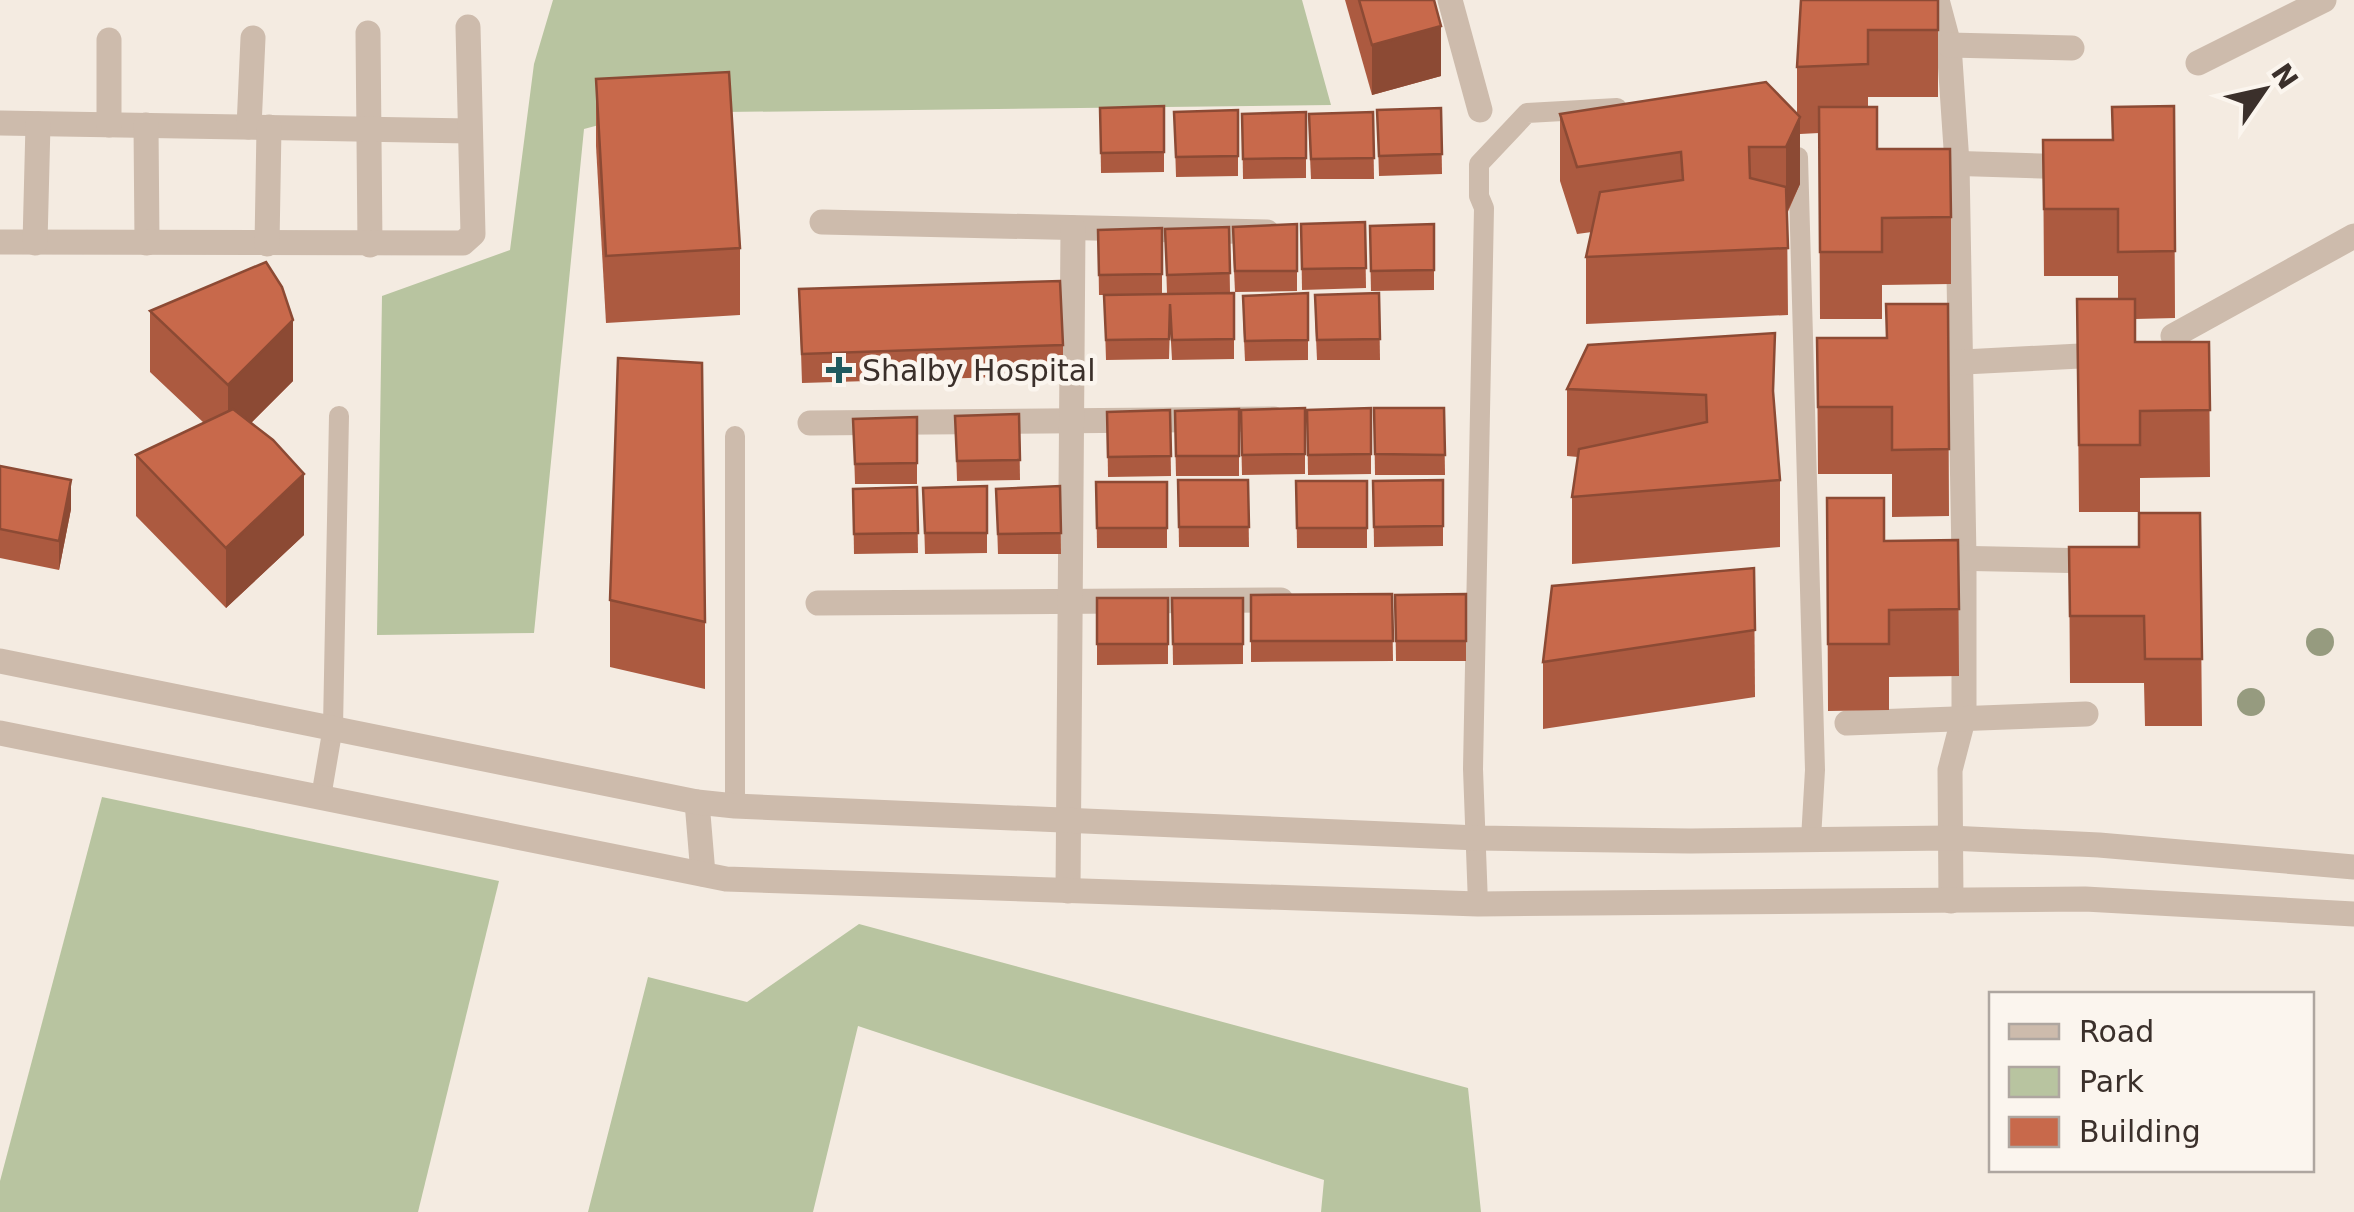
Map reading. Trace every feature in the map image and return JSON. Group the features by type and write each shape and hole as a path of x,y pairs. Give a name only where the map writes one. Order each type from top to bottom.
{"street":[{"path":"1450,0 1480,110"},
{"path":"1938,0 1949,45 1957,163 1964,558 1964,716 1950,770 1951,901"},
{"path":"2198,63 2324,0"},
{"path":"0,242 464,243 473,234 468,27"},
{"path":"368,33 370,245"},
{"path":"253,38 267,244"},
{"path":"109,40 109,125"},
{"path":"1949,45 2072,48"},
{"path":"0,123 470,130"},
{"path":"34,242 38,124"},
{"path":"146,125 148,244"},
{"path":"1920,163 2086,168"},
{"path":"822,222 1301,232"},
{"path":"1068,891 1073,228"},
{"path":"2173,336 2354,236"},
{"path":"1920,363 2080,356"},
{"path":"810,424 1306,418"},
{"path":"1929,558 2095,560"},
{"path":"818,603 1298,600"},
{"path":"0,662 697,802 735,806 1478,838 1950,838 2099,845 2354,867"},
{"path":"1848,723 2086,714"},
{"path":"0,732 726,879 1478,904 2085,899 2354,914"},
{"path":"697,802 702,874"}],"lane":[{"path":"1478,904 1473,769 1484,208 1479,164 1527,113 1644,107"},
{"path":"1796,136 1815,770 1811,840"},
{"path":"320,797 334,727 340,416"},
{"path":"735,436 735,806"}],"green space":[{"path":"553,0 1302,0 1331,105 644,113 584,129 534,633 377,635 382,296 510,250 534,64"},
{"path":"102,797 499,881 418,1212 0,1212 0,1181"},
{"path":"859,924 1468,1088 1481,1212 1321,1212 1324,1180 858,1026 813,1212 588,1212 648,977 747,1002"}],"building":[{"path":"1359,0 1434,0 1441,26 1372,45"},
{"path":"1801,0 1938,0 1938,30 1868,30 1868,64 1797,67"},
{"path":"729,72 740,248 606,256 596,79"},
{"path":"1766,82 1800,117 1786,147 1749,147 1750,178 1786,187 1788,248 1586,257 1600,192 1683,180 1681,152 1577,167 1560,114"},
{"path":"1164,106 1164,152 1101,153 1100,108"},
{"path":"2174,106 2175,251 2118,252 2118,209 2044,209 2043,140 2113,140 2112,107"},
{"path":"1819,107 1877,107 1877,149 1950,149 1951,217 1882,218 1882,252 1820,252"},
{"path":"1441,108 1442,154 1379,156 1377,110"},
{"path":"1238,110 1238,156 1176,157 1174,112"},
{"path":"1306,112 1306,158 1243,159 1242,114"},
{"path":"1373,112 1374,158 1311,159 1309,114"},
{"path":"1365,222 1366,268 1302,269 1301,224"},
{"path":"1297,224 1297,271 1235,271 1233,227"},
{"path":"1434,224 1434,270 1371,271 1370,226"},
{"path":"1229,227 1230,273 1167,275 1165,229"},
{"path":"1162,228 1162,274 1099,275 1098,230"},
{"path":"266,262 282,287 293,320 228,385 150,311"},
{"path":"1060,281 1063,345 802,354 799,289"},
{"path":"1234,293 1234,339 1172,340 1170,304 1169,339 1106,340 1104,295"},
{"path":"1308,293 1308,340 1245,341 1243,296"},
{"path":"1379,293 1380,339 1317,340 1315,295"},
{"path":"2077,299 2135,299 2135,342 2209,342 2210,410 2140,411 2140,445 2079,445"},
{"path":"1886,304 1948,304 1949,449 1892,450 1892,407 1818,407 1817,338 1887,338"},
{"path":"1775,333 1773,391 1780,480 1572,497 1579,449 1707,422 1706,395 1567,389 1588,345"},
{"path":"618,358 702,363 705,622 610,600"},
{"path":"1305,408 1305,454 1242,455 1241,410"},
{"path":"1371,408 1371,454 1308,455 1307,410"},
{"path":"1374,408 1444,408 1445,455 1375,454"},
{"path":"233,409 273,440 304,474 226,548 136,455"},
{"path":"1239,409 1239,456 1176,456 1175,411"},
{"path":"1170,410 1171,456 1108,457 1107,412"},
{"path":"1019,414 1020,460 957,461 955,416"},
{"path":"917,417 917,463 855,464 853,419"},
{"path":"0,466 71,480 59,541 0,529"},
{"path":"1178,480 1248,480 1249,527 1179,527"},
{"path":"1443,480 1443,526 1374,527 1373,481"},
{"path":"1296,481 1367,481 1367,528 1297,528"},
{"path":"1096,482 1167,482 1167,528 1097,528"},
{"path":"987,486 987,533 925,533 923,488"},
{"path":"1060,486 1061,533 998,534 996,489"},
{"path":"917,487 918,533 854,534 853,489"},
{"path":"1827,498 1884,498 1884,541 1958,540 1959,609 1889,610 1889,644 1828,644"},
{"path":"2139,513 2200,513 2202,659 2145,659 2144,616 2070,616 2069,547 2139,547"},
{"path":"1754,568 1755,630 1543,662 1552,586"},
{"path":"1392,594 1393,641 1251,641 1251,595"},
{"path":"1466,594 1466,641 1396,641 1395,595"},
{"path":"1097,598 1168,598 1168,644 1097,644"},
{"path":"1172,598 1243,598 1243,644 1173,644"}],"place":[{"name":"Shalby Hospital","path":"839,370"}]}
